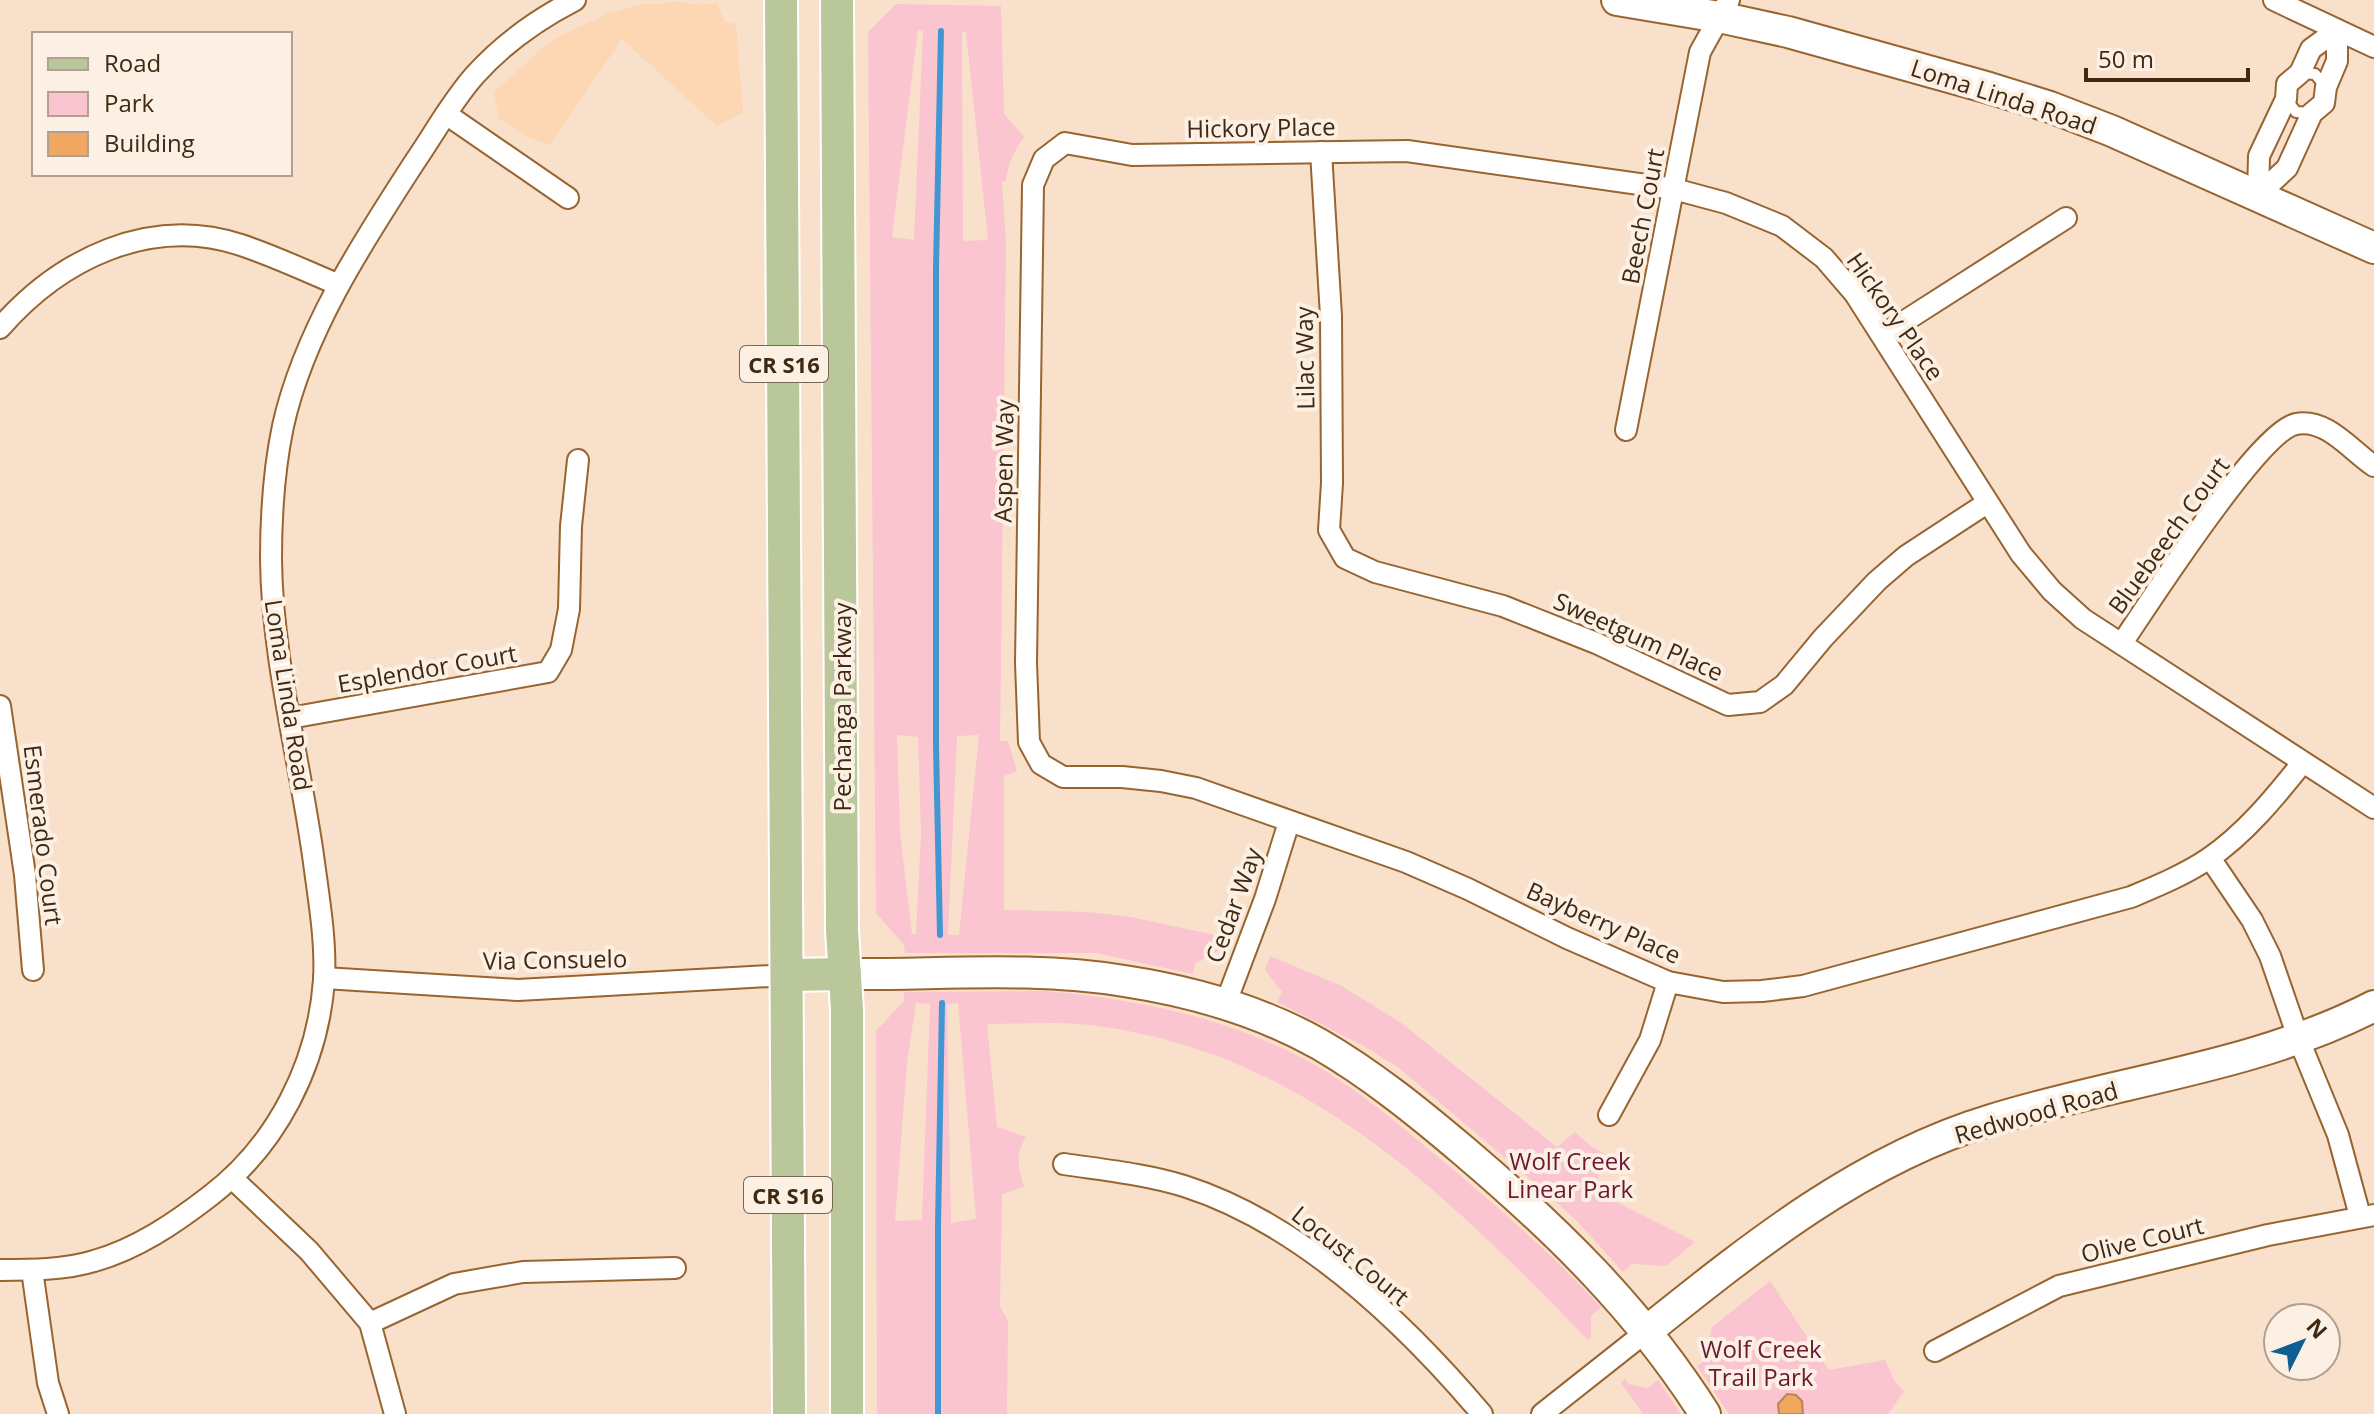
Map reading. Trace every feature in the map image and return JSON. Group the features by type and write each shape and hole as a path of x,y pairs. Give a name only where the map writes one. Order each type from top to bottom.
{"main road":[{"name":"CR S16","path":"781,0 789,1414"},
{"name":"Pechanga Parkway","path":"837,0 847,1414"},
{"path":"788,975 845,974"}],"street":[{"name":"Loma Linda Road","path":"0,1270 32,1270 92,1262 142,1242 233,1179 277,1125 300,1080 317,1033 324,978 311,833 273,615 274,497 284,425 306,356 339,285 372,227 446,114 474,76 516,37 575,0"},
{"name":"Loma Linda Road","path":"1617,0 1724,8 1816,40 2050,107 2374,248"},
{"path":"2274,0 2374,47"},
{"name":"Beech Court","path":"1626,430 1700,52 1724,8"},
{"path":"2258,195 2259,156 2286,99 2287,84 2300,73 2311,49 2337,30"},
{"path":"2258,195 2287,168 2312,113 2324,103 2326,87 2337,61 2337,30"},
{"path":"446,114 568,198"},
{"name":"Hickory Place","path":"1044,159 1065,143 1132,155 1407,151 1674,189 1726,203 1782,226 1824,258 1855,294 1987,503 2021,554 2052,591 2083,619 2374,808"},
{"name":"Lilac Way","path":"1321,152 1331,316 1332,483 1329,530 1345,558"},
{"name":"Aspen Way","path":"1041,764 1029,742 1026,663 1033,185 1044,159"},
{"path":"1883,335 2066,218"},
{"path":"0,328 37,290 68,269 103,250 132,240 165,235 199,236 239,245 339,285"},
{"name":"Bluebeech Court","path":"2122,643 2215,506 2275,436 2295,424 2325,427 2374,466"},
{"name":"Esplendor Court","path":"290,718 548,672 561,650 569,609 571,526 578,460"},
{"name":"Sweetgum Place","path":"1345,558 1375,572 1503,606 1596,643 1728,705 1760,702 1784,685 1877,581 1906,556 1987,503"},
{"name":"Esmerado Court","path":"0,706 25,875 33,970"},
{"name":"Bayberry Place","path":"1041,764 1063,777 1122,777 1196,788 1418,868 1668,982 1723,992 1803,986 2131,897 2175,878 2210,858 2244,829 2303,762"},
{"name":"Cedar Way","path":"1225,1005 1265,899 1289,822"},
{"path":"2210,858 2252,920 2270,956 2367,1215"},
{"path":"845,974 1053,973 1136,983 1225,1005 1270,1021 1318,1044 1392,1094 1513,1193 1582,1256 1647,1331 1683,1378 1705,1414"},
{"name":"Via Consuelo","path":"324,978 518,990 788,975"},
{"path":"1609,1115 1650,1040 1668,982"},
{"name":"Redwood Road","path":"1647,1331 1750,1249 1858,1178 1921,1146 1989,1120 2178,1075 2299,1040 2374,1006"},
{"name":"Locust Court","path":"1064,1164 1184,1186 1270,1223 1303,1245 1390,1319 1482,1414"},
{"path":"233,1179 309,1251 370,1323 395,1414"},
{"name":"Olive Court","path":"1935,1351 2059,1286 2193,1252 2367,1215"},
{"path":"370,1323 454,1284 523,1272 675,1268"},
{"path":"32,1270 48,1383 58,1414"},
{"path":"1542,1414 1647,1331"}],"lane":[{"path":"2300,73 2315,74 2326,87"},
{"path":"2286,99 2296,112 2312,113"}],"shaded area":[{"path":"673,1 701,5 716,3 725,22 736,24 743,113 717,126 622,39 550,145 527,137 499,119 494,92 552,40 607,14 640,4"}],"green space":[{"path":"896,4 1001,6 1004,114 1024,137 1012,158 1006,181 1002,181 1006,244 1000,741 1008,741 1017,771 1004,776 1004,910 1088,912 1131,917 1224,937 1218,951 1195,963 1193,974 1096,953 905,953 904,945 876,913 868,32","holes":["918,30 923,31 914,240 892,237","962,32 966,32 988,240 963,241","897,735 918,737 921,833 916,934 912,934 900,832","979,735 959,935 948,935 957,736"]},
{"name":"Wolf Creek Linear Park","path":"1270,956 1342,986 1400,1022 1557,1147 1575,1132 1604,1153 1597,1184 1611,1199 1695,1242 1666,1266 1632,1264 1623,1272 1577,1221 1399,1068 1362,1045 1277,1002 1282,992 1265,970"},
{"path":"1043,991 1106,998 1200,1018 1290,1052 1351,1088 1389,1117 1544,1250 1601,1307 1591,1316 1591,1338 1588,1340 1480,1232 1424,1183 1366,1137 1304,1097 1238,1065 1167,1040 1090,1025 987,1024 997,1127 1026,1137 1019,1161 1024,1187 1002,1194 1000,1306 1008,1321 1007,1414 877,1414 876,1031 904,1001 904,992","holes":["916,1003 930,1004 922,1220 895,1221 907,1062","958,1003 976,1219 951,1223 947,1004"]},
{"name":"Wolf Creek Trail Park","path":"1770,1281 1829,1370 1885,1360 1894,1380 1904,1391 1888,1414 1729,1414 1697,1366 1707,1359 1712,1327"},
{"path":"1625,1379 1629,1384 1648,1388 1658,1380 1681,1414 1643,1414 1621,1383"}],"building":[{"path":"1787,1394 1796,1395 1802,1401 1803,1414 1779,1414 1778,1404"}],"waterway":[{"path":"940,935 936,746 936,268 941,31"},
{"path":"938,1414 942,1003"}]}
